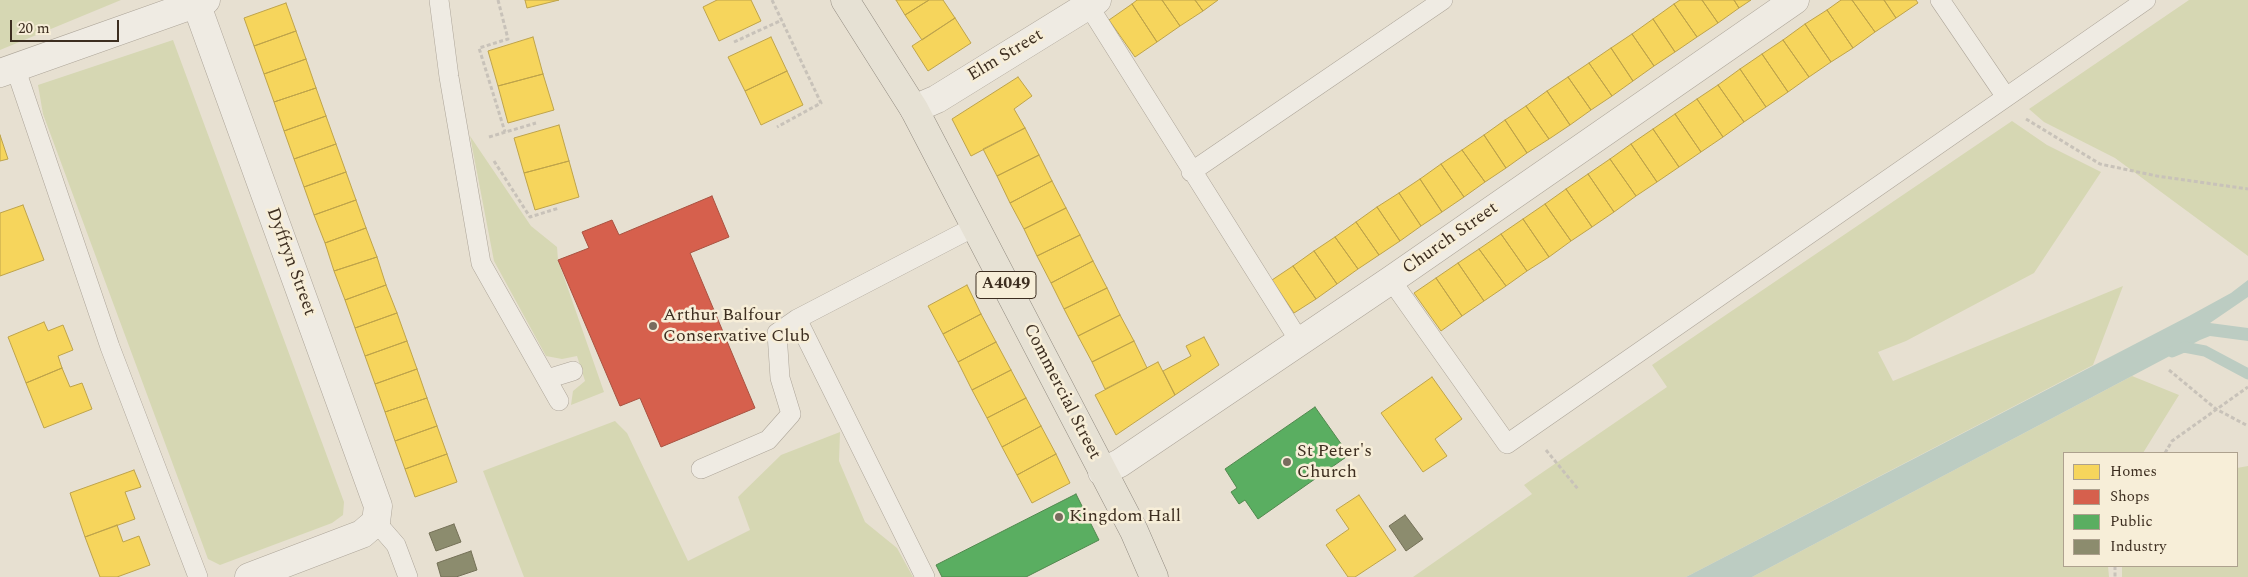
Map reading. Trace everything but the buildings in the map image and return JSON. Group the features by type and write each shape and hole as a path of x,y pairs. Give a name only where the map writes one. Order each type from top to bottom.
{"main road":[{"name":"Commercial Street","path":"845,0 914,109 1134,531 1154,577"}],"street":[{"name":"Church Street","path":"1102,472 1120,463 1300,342 1795,0"},
{"path":"7,70 201,2"},
{"name":"Dyffryn Street","path":"201,2 378,506 376,522"},
{"name":"Elm Street","path":"914,109 937,99 1090,2"},
{"path":"249,577 362,534 376,522"}],"lane":[{"path":"438,0 449,77 481,263 559,401"},
{"path":"1191,172 1443,0"},
{"path":"1940,0 2006,97"},
{"path":"1391,280 1507,444 2146,0"},
{"path":"1090,2 1191,172 1300,342"},
{"path":"7,70 198,577"},
{"path":"701,469 768,440 791,414 780,378 777,333 797,319 976,226"},
{"path":"797,319 925,577"},
{"path":"547,379 573,372"},
{"path":"376,522 396,545 408,577"}],"path":[{"path":"498,0 508,39 479,48 505,132"},
{"path":"772,0 821,104 777,127"},
{"path":"734,42 782,20"},
{"path":"2006,97 2020,115 2100,164 2157,176 2248,188"},
{"path":"480,139 536,123"},
{"path":"490,155 530,216 559,208"},
{"path":"2169,370 2216,409 2248,426"},
{"path":"2166,452 2172,441 2248,388"},
{"path":"1530,427 1555,464 1578,489"}],"green space":[{"path":"0,0 121,0 0,50"},
{"path":"2189,0 2248,0 2248,256 2115,158 2044,122 2029,109"},
{"path":"173,40 344,502 343,515 332,523 220,565 208,559 43,114 38,85"},
{"path":"2012,121 2047,145 2101,172 2034,273 1906,341 1878,352 1893,381 2123,286 2093,365 1686,577 1413,577 1532,494 1524,485 1667,387 1652,365"},
{"path":"470,136 531,226 557,247 558,260 604,392 571,405 573,391 585,381 577,356 562,359 546,356 494,261"},
{"path":"2132,376 2179,395 2144,452 2063,452 2063,567 2108,567 2109,577 1752,577"},
{"path":"615,421 627,433 688,561 750,530 738,497 781,455 840,432 839,461 865,522 897,548 913,577 524,577 483,471"},
{"path":"2248,466 2248,577 2122,577 2122,567 2238,567 2238,468"}],"shaded area":[{"path":"2248,280 2248,297 2210,323 2248,328 2248,341 2210,336 2200,340 1752,577 1686,577 2189,316 2231,293"}],"waterway":[{"path":"2172,352 2184,347 2205,351 2248,374"}],"place":[{"name":"Arthur Balfour Conservative Club","path":"653,326"},
{"name":"St Peter's Church","path":"1287,462"},
{"name":"Kingdom Hall","path":"1059,517"}]}
